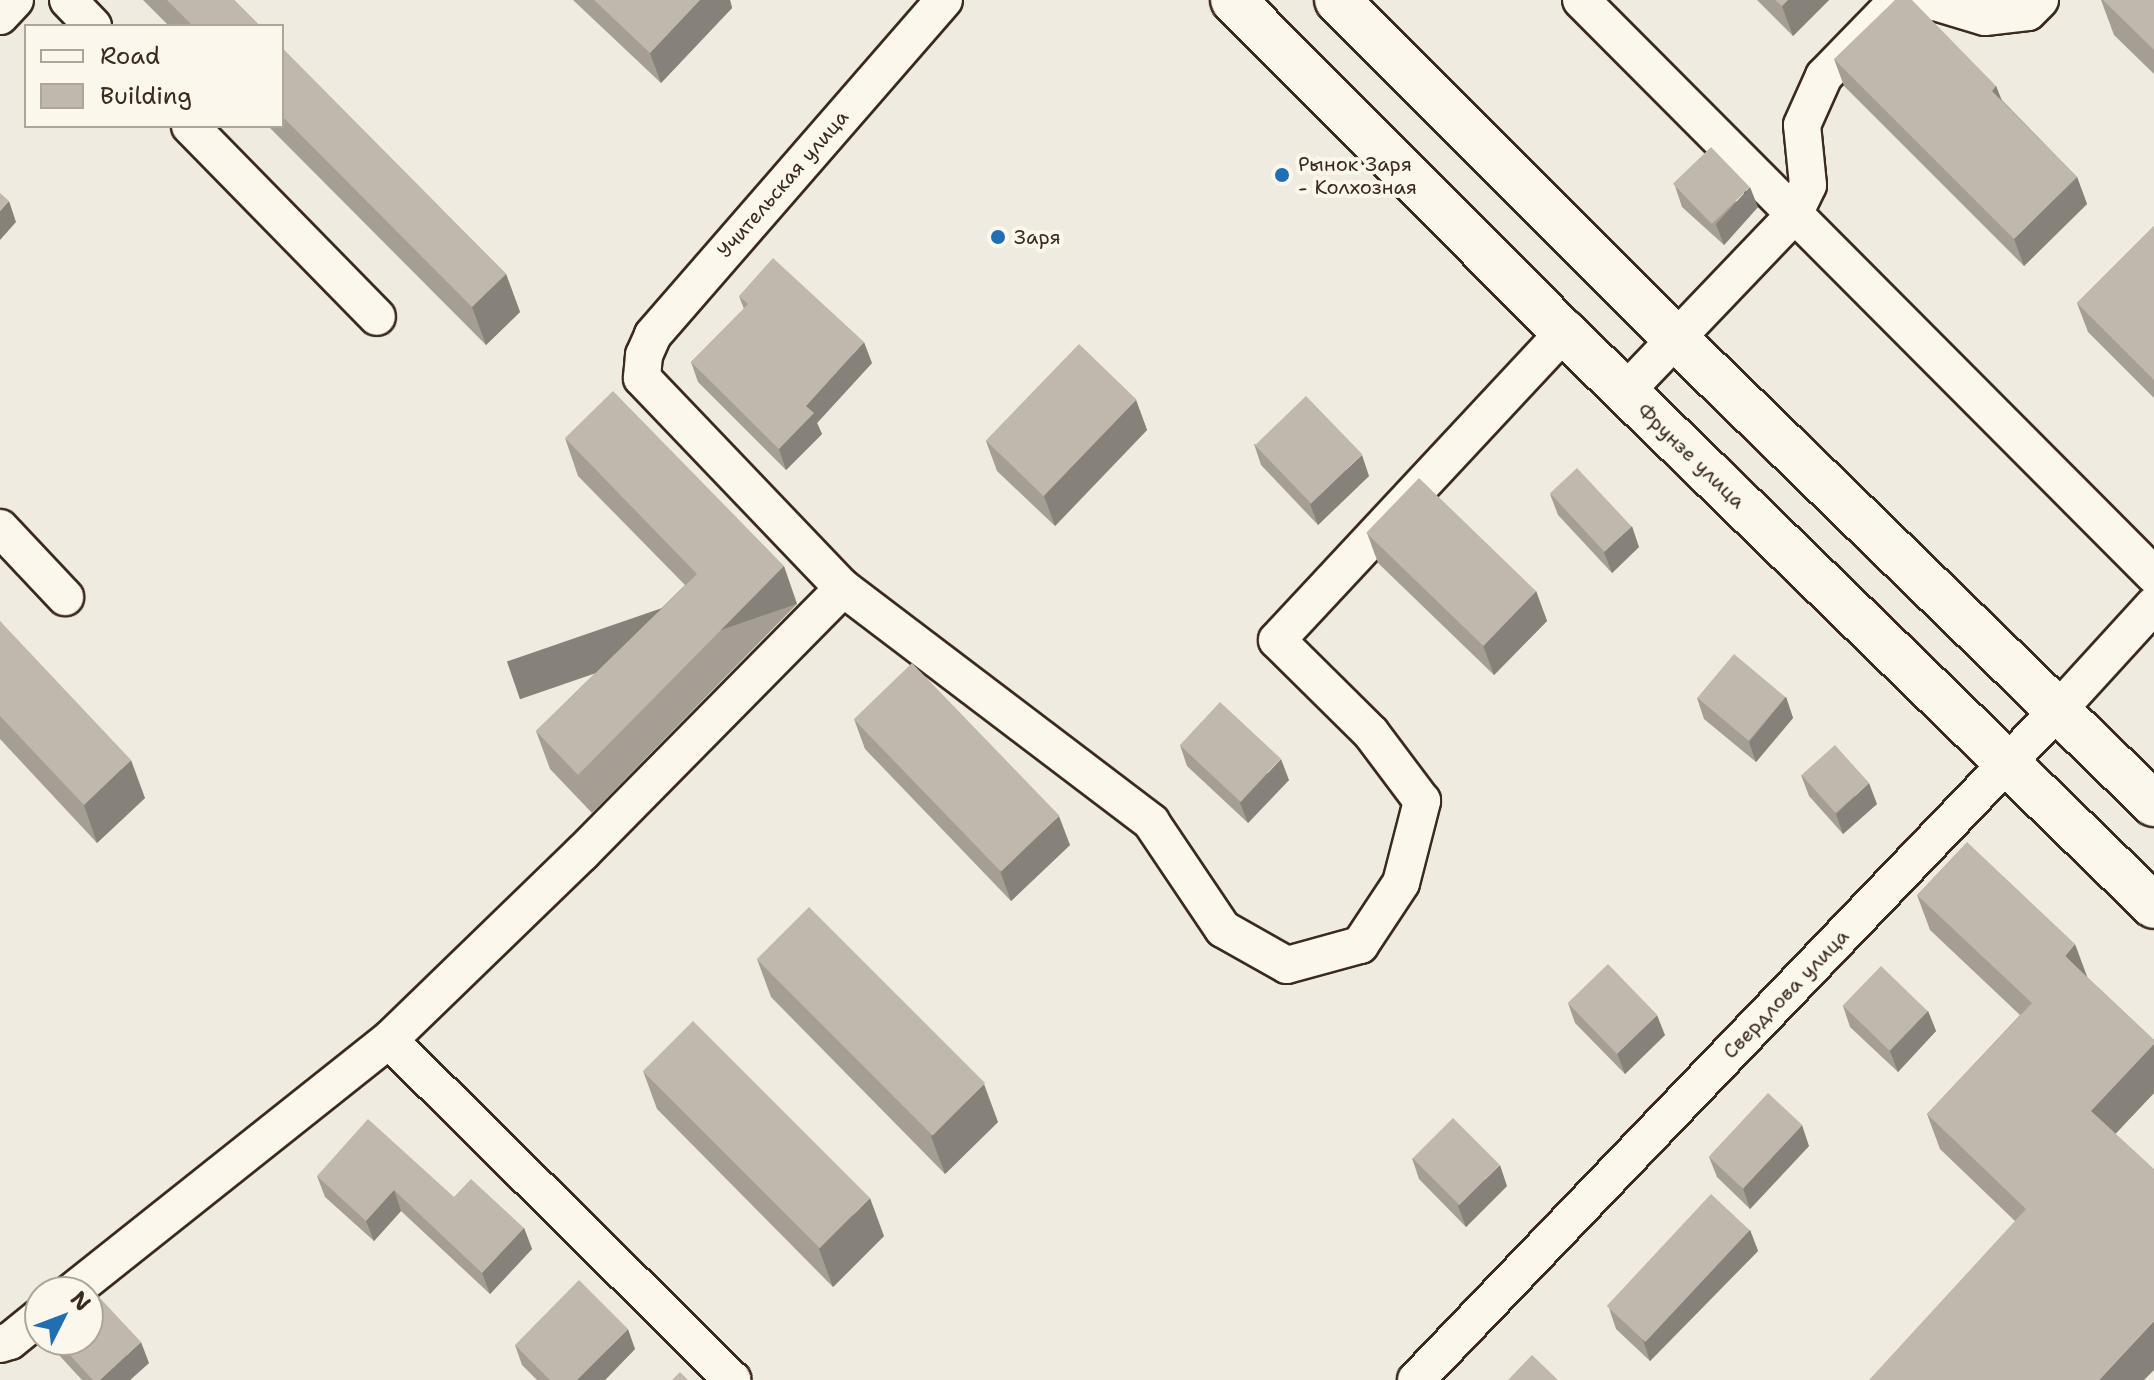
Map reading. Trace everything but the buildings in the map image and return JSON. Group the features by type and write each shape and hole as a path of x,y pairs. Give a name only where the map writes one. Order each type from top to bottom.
{"main road":[{"name":"Фрунзе улица","path":"1233,0 1564,332 2154,906"},
{"path":"1337,0 1676,339 2154,804"}],"street":[{"path":"0,16 15,0"},
{"path":"68,0 91,24"},
{"name":"Учительская улица","path":"843,588 642,378 644,355 653,335 944,0"},
{"path":"1581,0 2154,575"},
{"path":"1625,392 1793,216 1808,185 1802,125 1824,76 1894,4 1935,2 1985,17 2028,12 2040,0"},
{"path":"192,128 377,317"},
{"path":"92,1276 389,1040 582,853 843,588 1151,822 1223,929 1287,965 1360,945 1401,883 1422,801 1371,733 1277,640 1564,332"},
{"path":"0,528 65,597"},
{"name":"Свердлова улица","path":"1416,1380 2058,710 2154,605"},
{"path":"389,1040 732,1380"},
{"path":"0,1344 10,1341 24,1330"}],"place":[{"name":"Рынок Заря - Колхозная","path":"1282,175"},
{"name":"Заря","path":"998,237"}]}
